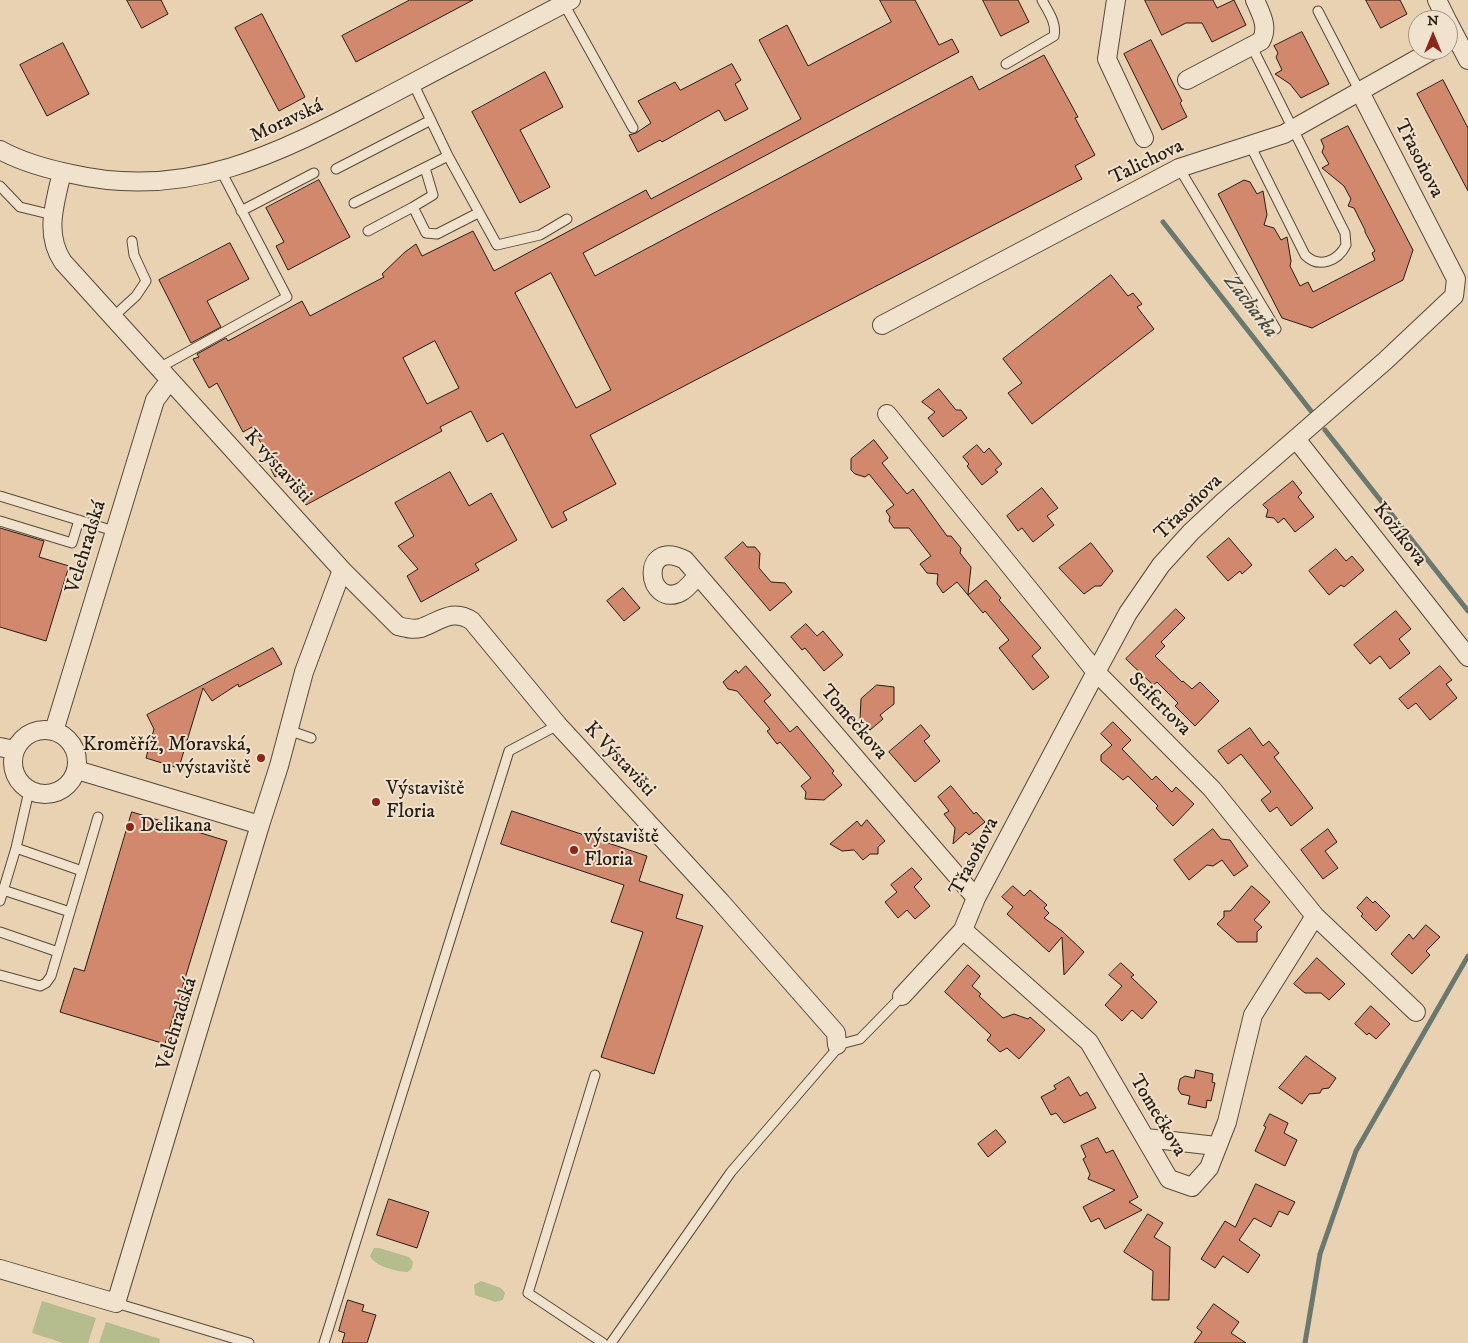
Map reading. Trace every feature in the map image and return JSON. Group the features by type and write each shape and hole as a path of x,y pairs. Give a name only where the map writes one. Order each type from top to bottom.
{"street":[{"path":"1116,0 1107,59 1144,138"},
{"path":"1187,80 1261,41 1266,33 1263,18 1254,0"},
{"name":"Moravská","path":"0,150 62,172 106,181 148,183 188,179 221,171 279,151 567,2"},
{"path":"1458,40 1468,60"},
{"name":"Talichova","path":"882,325 1179,168 1293,129 1416,60"},
{"name":"Třasoňova","path":"902,996 963,930 976,898 1128,613 1161,565 1190,532 1454,296 1456,279 1360,92"},
{"name":"K výstavišti","path":"62,172 52,228 57,252 113,317 342,570"},
{"name":"Velehradská","path":"54,731 114,531 165,374"},
{"name":"Seifertova","path":"887,414 1096,672 1212,789 1315,916 1416,1012"},
{"name":"Kožíkova","path":"1296,439 1468,657"},
{"path":"77,770 260,825 304,672 342,570"},
{"name":"K Výstavišti","path":"342,570 398,626 410,629 420,628 447,615 464,616 472,621 558,725 720,901 836,1033 837,1045"},
{"name":"Tomečkova","path":"698,576 976,898"},
{"path":"43,730 54,731 65,737 73,746 77,758 77,770 72,781 63,789 52,794 40,794 29,791 20,783 14,773 13,761 8,748 31,733 43,730"},
{"name":"Velehradská","path":"116,1303 260,825"},
{"name":"Tomečkova","path":"963,930 1089,1042 1170,1179 1192,1187 1209,1168 1227,1122 1253,1015 1315,916"},
{"path":"1146,1138 1216,1146"},
{"path":"0,1269 116,1303"}],"lane":[{"path":"1006,64 1054,36 1056,30 1042,0"},
{"path":"567,2 633,128"},
{"path":"1318,11 1360,92"},
{"path":"1250,145 1305,255 1315,262 1329,261 1343,252 1347,239 1345,232 1252,47"},
{"path":"413,83 448,156 497,245 540,235 567,219"},
{"path":"336,168 431,120"},
{"path":"354,203 448,156"},
{"path":"368,231 433,195 425,168"},
{"path":"1179,168 1276,329"},
{"path":"165,374 287,297 221,171"},
{"path":"241,211 314,173"},
{"path":"0,186 20,207 53,215"},
{"path":"413,207 426,233 437,234 478,213"},
{"path":"113,317 136,296 146,281 134,255 132,241"},
{"path":"0,496 114,531"},
{"path":"0,522 72,543 79,520"},
{"path":"324,1343 509,751 558,725"},
{"path":"288,730 311,738"},
{"path":"0,901 16,848 29,791"},
{"path":"0,975 40,986 46,983 51,976 98,817"},
{"path":"16,848 82,871"},
{"path":"3,890 70,912"},
{"path":"0,932 58,952"},
{"path":"612,1343 731,1172 766,1128 835,1051 837,1045 860,1040 902,996"},
{"path":"596,1075 528,1293 603,1343"},
{"path":"116,1303 249,1343"}],"green space":[{"path":"374,1248 409,1257 413,1262 412,1268 408,1272 404,1272 376,1263 370,1256"},
{"path":"481,1281 501,1288 505,1293 503,1300 495,1302 475,1295 474,1285"},
{"path":"42,1301 96,1318 88,1343 63,1343 32,1333"},
{"path":"106,1322 160,1339 159,1343 99,1343"}],"building":[{"path":"127,0 161,0 168,14 142,28"},
{"path":"410,0 473,0 356,62 342,36"},
{"path":"880,0 915,0 939,45 952,39 959,52 583,253 595,276 972,76 979,90 1044,55 1078,117 1075,118 1095,155 1075,166 1082,179 590,435 616,484 563,512 567,520 552,528 503,433 487,442 471,411 440,427 442,431 306,505 287,470 275,477 268,463 271,461 252,427 243,432 217,383 209,388 193,359 199,357 197,354 226,338 228,341 302,301 310,316 384,277 382,274 416,244 422,256 473,231 494,271 646,190 651,199 801,119 759,40 787,25 808,66 891,22","holes":["551,273 611,390 576,408 515,293","435,341 459,388 427,404 403,358"]},
{"path":"983,0 1018,0 1029,22 1001,36"},
{"path":"1145,0 1213,0 1217,8 1234,0 1246,25 1212,42 1202,23 1186,23 1162,35"},
{"path":"1366,0 1400,0 1407,14 1381,28"},
{"path":"262,14 305,97 279,111 235,28"},
{"path":"1302,32 1329,84 1301,98 1290,84 1275,74 1282,70 1276,57 1278,53 1274,46"},
{"path":"1151,40 1182,101 1180,103 1187,117 1162,130 1124,54"},
{"path":"63,43 89,94 47,116 20,65"},
{"path":"732,64 741,80 735,84 748,109 725,121 719,110 662,142 660,140 638,152 629,135 636,133 651,123 638,101 675,82 680,90"},
{"path":"545,72 563,107 520,130 550,187 520,203 472,112"},
{"path":"1443,80 1468,128 1468,191 1417,94"},
{"path":"1348,126 1413,250 1403,280 1312,328 1282,318 1218,194 1244,180 1250,182 1257,194 1263,191 1267,215 1264,225 1274,228 1281,240 1287,237 1291,261 1290,266 1300,286 1308,282 1313,292 1375,260 1372,253 1375,251 1354,208 1348,206 1351,199 1344,186 1322,168 1329,164 1322,152 1324,147 1321,140"},
{"path":"319,180 350,237 288,270 276,246 284,242 266,208"},
{"path":"230,243 249,279 207,301 221,327 191,343 159,280"},
{"path":"1111,275 1128,296 1133,293 1142,304 1137,307 1154,329 1032,424 1008,393 1022,383 1003,359"},
{"path":"939,389 956,410 961,410 967,418 943,437 928,418 935,412 922,402"},
{"path":"874,440 888,458 882,463 907,494 913,489 947,536 951,536 961,548 960,553 971,567 968,595 986,580 1001,598 999,600 1041,648 1032,656 1049,677 1033,690 999,648 1009,640 985,611 983,613 957,582 943,593 937,584 938,574 927,573 920,564 931,556 909,528 894,528 889,521 890,517 886,511 894,505 869,474 865,477 855,474 851,470 851,459"},
{"path":"977,445 984,453 989,448 1002,464 995,470 998,472 982,485 967,466 969,464 963,457"},
{"path":"450,472 469,506 491,493 517,540 475,564 479,570 421,602 407,576 418,569 398,546 414,536 395,503"},
{"path":"1293,481 1302,493 1298,497 1314,517 1295,532 1284,518 1278,523 1274,518 1266,517 1268,510 1263,505"},
{"path":"1042,488 1058,508 1047,516 1054,525 1033,542 1022,528 1018,531 1007,516"},
{"path":"0,528 44,541 39,557 69,566 46,641 0,627"},
{"path":"1229,538 1252,565 1242,574 1240,571 1228,581 1207,557"},
{"path":"743,542 747,547 755,547 760,553 759,568 771,582 785,583 792,592 770,611 725,558"},
{"path":"1091,543 1113,571 1101,586 1095,586 1084,594 1059,568"},
{"path":"1336,549 1346,561 1352,556 1364,570 1344,587 1341,585 1329,595 1309,571"},
{"path":"623,588 640,608 624,621 607,601"},
{"path":"1176,609 1185,618 1161,642 1165,646 1155,656 1182,682 1192,689 1200,682 1219,701 1195,726 1175,706 1178,703 1157,682 1153,685 1126,659"},
{"path":"1396,611 1411,629 1399,639 1410,653 1390,669 1380,656 1370,664 1354,645"},
{"path":"806,624 817,636 823,631 843,655 824,671 805,648 802,650 791,637"},
{"path":"273,648 282,664 239,687 238,684 212,701 203,688 180,764 175,767 146,758 154,729 147,715"},
{"path":"746,666 771,695 764,701 790,732 797,726 834,771 832,773 842,785 824,800 805,799 806,792 801,786 811,778 780,742 777,744 767,731 770,729 737,691 728,689 723,682 736,670 738,673"},
{"path":"1440,666 1452,680 1446,684 1457,698 1430,720 1416,703 1408,709 1399,699"},
{"path":"877,685 894,687 894,704 880,715 883,719 870,730 860,719 861,699"},
{"path":"1113,722 1131,740 1122,749 1152,780 1156,776 1172,792 1176,787 1194,804 1173,826 1156,808 1158,806 1128,776 1123,780 1101,761 1101,755 1112,745 1101,734"},
{"path":"921,725 930,736 924,741 940,761 915,782 889,752"},
{"path":"1250,728 1263,746 1269,741 1279,753 1274,757 1313,808 1291,826 1277,807 1270,812 1261,800 1271,792 1241,754 1228,764 1218,751"},
{"path":"951,786 974,814 976,812 985,822 969,835 966,832 953,844 955,828 944,814 949,811 938,797"},
{"path":"512,811 647,856 639,881 683,895 676,918 703,926 654,1074 601,1057 643,932 611,922 624,885 501,844"},
{"path":"132,812 227,841 165,1044 60,1012 74,968 84,971"},
{"path":"867,820 885,841 878,847 878,854 870,854 863,860 854,850 842,851 830,844 857,821 861,826"},
{"path":"1213,829 1221,839 1230,840 1248,866 1234,876 1222,860 1213,866 1207,865 1189,880 1174,860"},
{"path":"1328,829 1337,842 1325,851 1338,868 1323,879 1301,850"},
{"path":"912,868 922,879 914,887 930,906 915,919 907,910 898,918 885,902 897,892 891,885"},
{"path":"1013,886 1024,896 1030,890 1047,905 1044,908 1049,913 1044,918 1062,931 1084,952 1064,975 1062,937 1049,952 1007,914 1013,907 1002,897"},
{"path":"1252,886 1270,902 1254,920 1262,927 1257,932 1257,942 1237,942 1217,924 1224,917 1224,911 1230,911"},
{"path":"1367,897 1373,903 1375,901 1390,916 1376,931 1361,916 1363,914 1357,908"},
{"path":"1426,925 1440,937 1426,951 1430,955 1412,974 1391,954 1409,934 1413,939"},
{"path":"1317,958 1345,984 1329,1000 1321,993 1305,993 1294,984"},
{"path":"1121,963 1134,975 1131,977 1157,1002 1142,1019 1132,1010 1122,1021 1105,1005 1122,986 1109,975"},
{"path":"968,965 980,976 972,986 981,994 979,996 1003,1018 1014,1014 1028,1019 1030,1017 1045,1030 1019,1059 1007,1048 1000,1052 987,1040 991,1035 945,992"},
{"path":"1371,1006 1390,1024 1376,1039 1369,1033 1367,1035 1355,1024"},
{"path":"1306,1056 1336,1078 1329,1088 1322,1089 1320,1093 1309,1094 1302,1104 1279,1088"},
{"path":"1196,1070 1213,1074 1212,1082 1215,1083 1211,1101 1207,1100 1206,1108 1188,1104 1190,1096 1181,1094 1178,1089 1180,1079 1185,1076 1194,1078"},
{"path":"1069,1077 1080,1096 1087,1092 1096,1108 1064,1123 1056,1113 1051,1115 1041,1097 1056,1089 1054,1086"},
{"path":"1270,1114 1288,1123 1284,1133 1297,1140 1285,1166 1255,1151"},
{"path":"996,1130 1006,1142 988,1157 978,1144"},
{"path":"1098,1138 1106,1153 1113,1150 1138,1197 1129,1202 1142,1210 1105,1229 1099,1218 1091,1222 1083,1207 1115,1190 1088,1179 1090,1174 1083,1159 1086,1157 1081,1146"},
{"path":"1256,1184 1295,1202 1288,1215 1279,1211 1271,1227 1254,1218 1239,1240 1260,1255 1248,1273 1223,1256 1215,1268 1201,1259 1225,1221 1235,1227"},
{"path":"389,1199 429,1212 417,1248 377,1235"},
{"path":"1148,1214 1163,1223 1154,1237 1170,1247 1169,1300 1152,1300 1153,1271 1124,1252"},
{"path":"348,1300 364,1305 362,1311 376,1315 367,1343 342,1343 345,1333 339,1331"},
{"path":"1214,1304 1239,1322 1231,1333 1246,1343 1194,1343 1202,1332 1197,1328"}],"waterway":[{"name":"Zacharka","path":"1163,222 1311,411"},
{"name":"Zacharka","path":"1325,430 1468,611"},
{"path":"1305,1343 1320,1254 1356,1151 1468,956"}],"place":[{"name":"Kroměříž, Moravská, u výstaviště","path":"261,758"},
{"name":"Výstaviště Floria","path":"376,802"},
{"name":"Delikana","path":"130,827"},
{"name":"výstaviště Floria","path":"574,850"}]}
